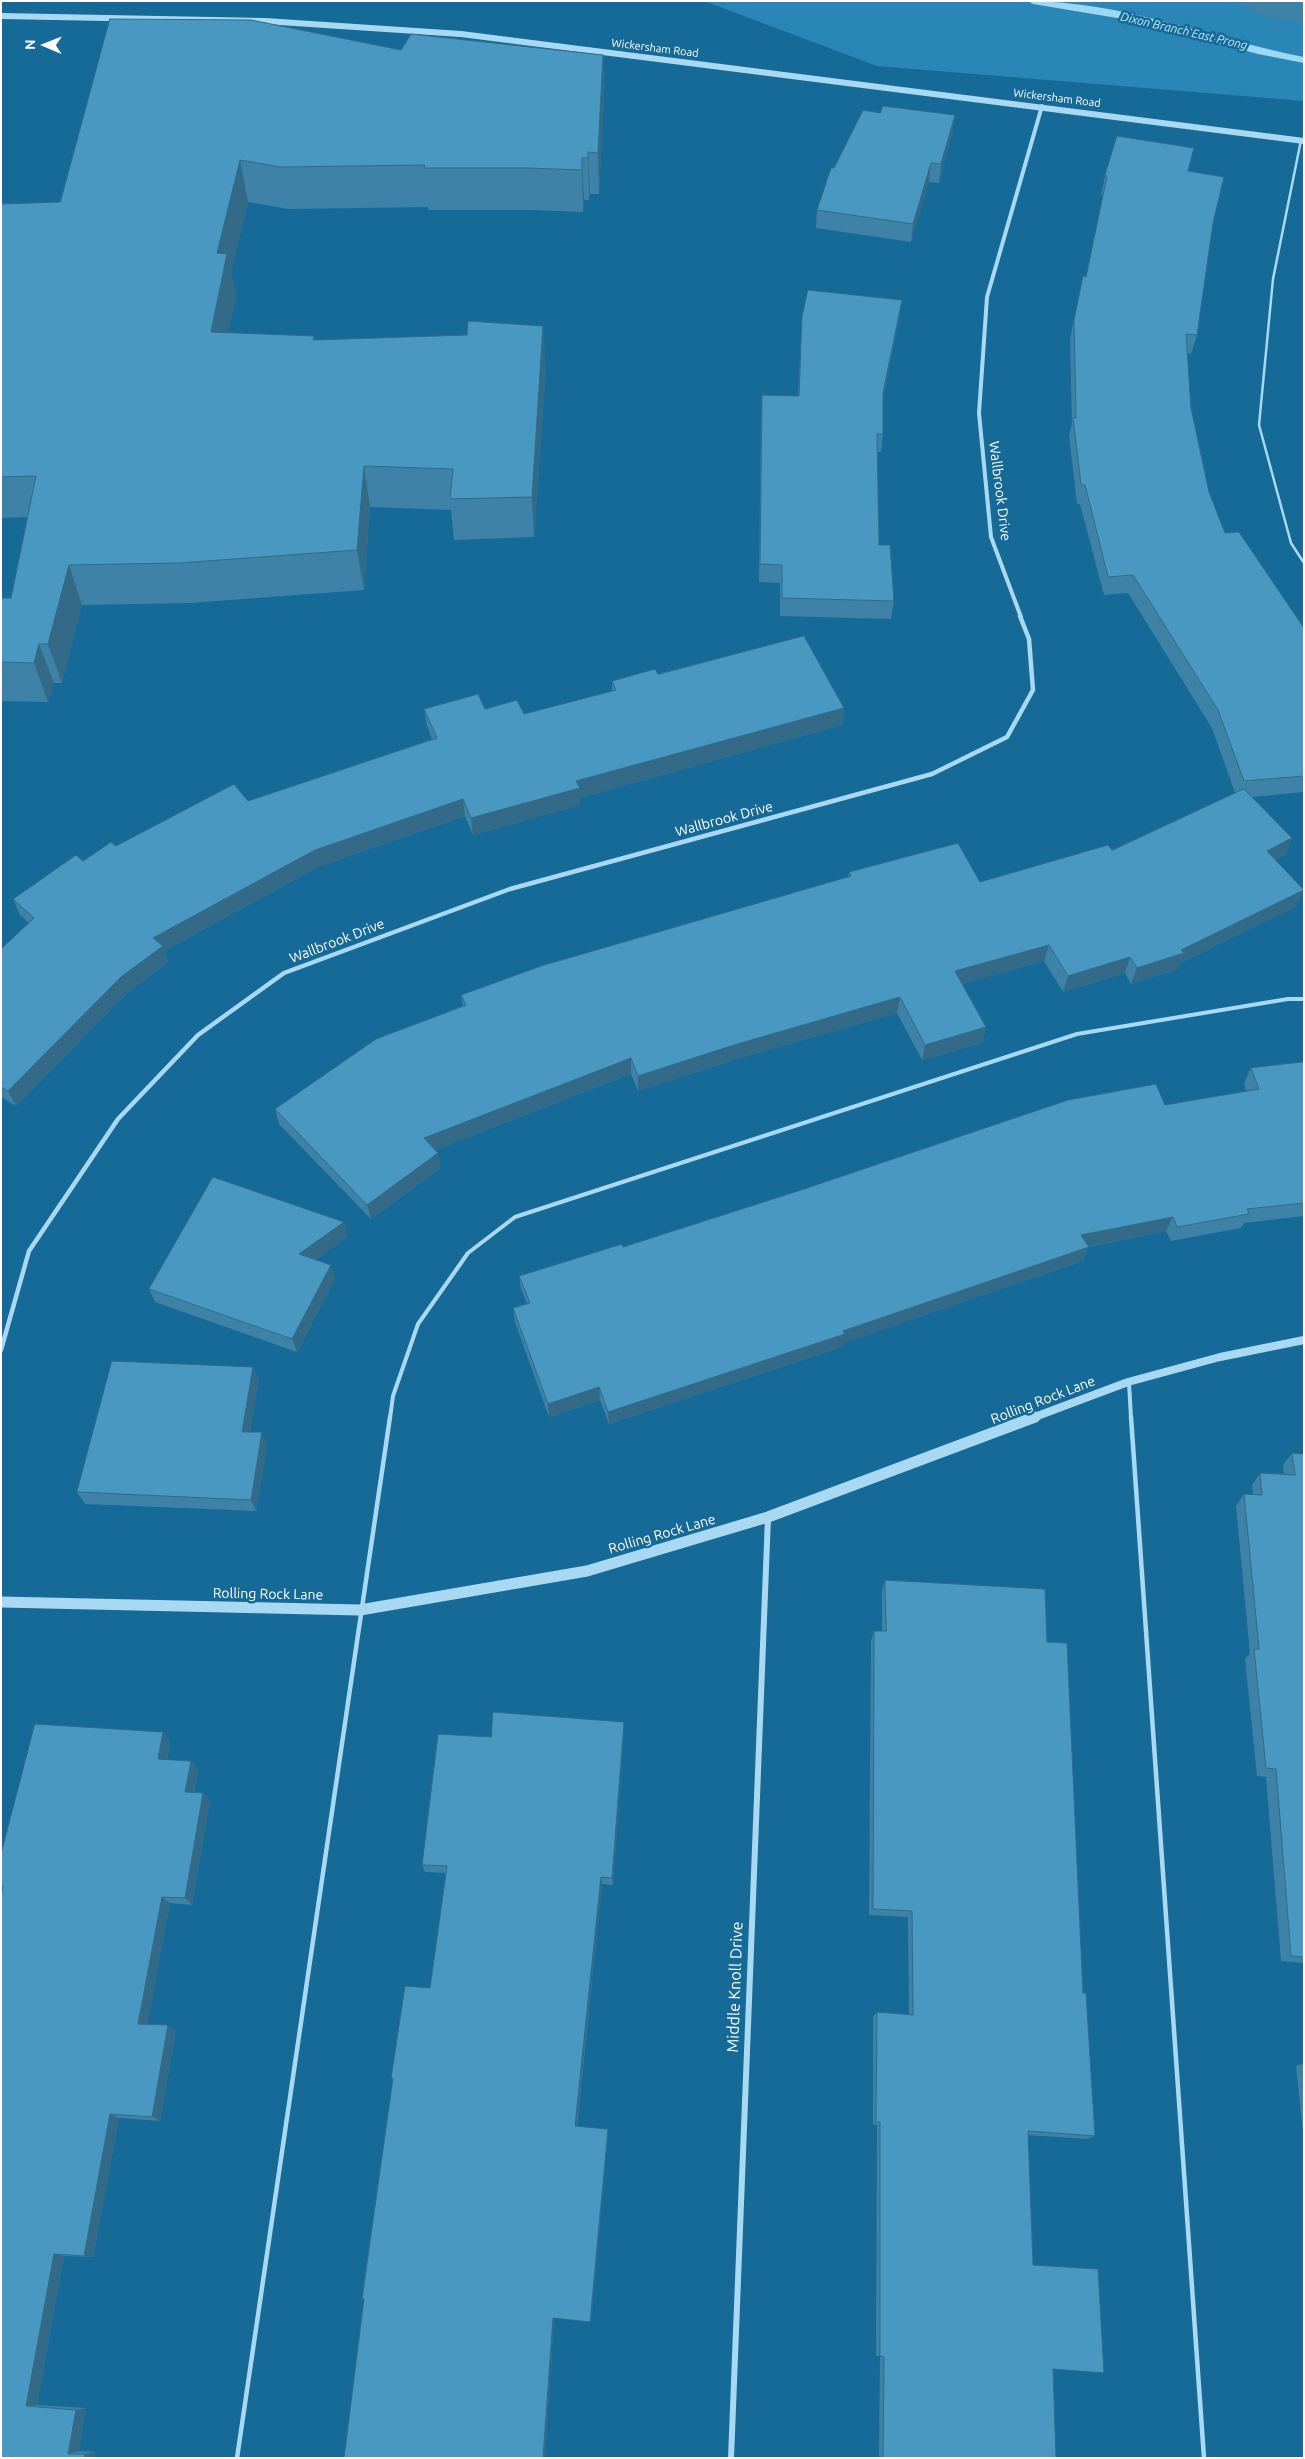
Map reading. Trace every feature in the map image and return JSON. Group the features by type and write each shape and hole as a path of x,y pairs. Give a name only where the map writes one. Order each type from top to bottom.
{"street":[{"name":"Wickersham Road","path":"1,16 266,21 461,34 1042,106 1302,141"},
{"name":"Wallbrook Drive","path":"1,1350 30,1251 118,1119 198,1035 284,973 510,889 932,774 1007,737 1033,690 1030,639 991,537 979,414 987,297 1042,106"},
{"name":"Rolling Rock Lane","path":"1,1602 360,1610 587,1571 768,1517 1128,1382 1220,1357 1304,1340"},
{"name":"Middle Knoll Drive","path":"731,2458 768,1517"}],"lane":[{"path":"1302,141 1273,279 1260,425 1291,542 1304,563"},
{"path":"237,2458 360,1610 393,1396 418,1324 468,1253 515,1217 1077,1034 1288,999 1304,999"},
{"path":"1128,1382 1204,2458"}],"shaded area":[{"path":"704,1 1261,1 1304,16 1304,101 877,66"}],"building":[{"path":"110,19 251,20 401,50 411,34 603,55 598,153 588,152 588,158 582,158 582,170 424,168 425,165 281,167 240,160 217,253 227,254 211,332 314,336 313,340 467,335 468,321 543,326 532,497 450,499 453,469 364,466 357,550 179,563 69,565 48,644 39,644 34,663 1,662 1,598 11,598 36,476 1,477 1,204 60,202"},
{"path":"883,106 955,115 941,164 931,163 913,224 817,210 831,168 834,168 863,110 880,113"},
{"path":"1117,136 1194,148 1188,171 1224,177 1213,223 1197,335 1186,334 1191,408 1209,492 1225,533 1239,532 1304,628 1304,776 1244,781 1218,710 1133,575 1108,577 1085,485 1081,485 1073,418 1076,418 1074,320 1083,276 1086,277 1107,176 1105,176"},
{"path":"808,290 902,300 883,393 883,434 877,434 879,545 890,545 894,601 782,598 782,565 760,564 762,395 799,396 802,317"},
{"path":"804,636 844,708 576,781 580,788 471,818 463,799 315,850 153,938 163,946 121,977 8,1091 1,1087 1,949 34,918 13,899 76,855 83,861 111,842 116,846 234,784 248,801 437,738 424,709 478,694 485,709 517,700 524,714 616,690 612,681 655,669 658,674"},
{"path":"1244,789 1292,838 1267,851 1304,890 1181,950 1184,953 1137,968 1130,957 1068,976 1049,945 955,971 986,1027 925,1045 900,997 734,1045 638,1076 631,1058 424,1138 438,1153 367,1205 275,1109 376,1039 466,1005 461,995 541,966 851,876 849,872 958,843 980,882 1108,845 1112,850"},
{"path":"1304,1062 1304,1203 1247,1209 1249,1214 1177,1227 1173,1217 1081,1235 1089,1247 843,1331 845,1334 608,1412 599,1387 548,1404 513,1308 530,1303 519,1276 622,1244 623,1247 801,1190 1068,1100 1156,1084 1165,1105 1259,1089 1251,1068"},
{"path":"213,1177 344,1222 299,1254 331,1265 292,1339 149,1289"},
{"path":"112,1361 253,1367 242,1432 262,1432 251,1500 77,1492"},
{"path":"1292,1453 1304,1454 1304,1957 1291,1956 1276,1769 1266,1768 1254,1649 1259,1649 1244,1494 1262,1495 1260,1473 1295,1475"},
{"path":"885,1580 1045,1589 1047,1642 1067,1643 1083,1993 1086,1993 1095,2136 1028,2131 1033,2265 1098,2269 1104,2373 1053,2369 1056,2458 883,2458 884,2357 880,2356 880,2122 876,2122 877,2012 913,2015 912,1911 873,1909 874,1631 886,1631"},
{"path":"493,1712 624,1722 612,1878 601,1877 575,2126 608,2129 590,2322 553,2318 543,2458 344,2458 364,2299 362,2299 405,1986 430,1988 447,1866 422,1865 438,1734 491,1737"},
{"path":"35,1724 163,1732 158,1759 191,1761 185,1792 203,1793 185,1898 162,1897 138,2024 168,2025 152,2117 110,2114 84,2256 54,2254 26,2406 76,2410 68,2454 85,2454 84,2458 1,2458 1,1896 3,1886 1,1886 1,1854"}],"waterway":[{"name":"Dixon Branch East Prong","path":"1033,1 1130,17 1258,51 1304,60"}]}
